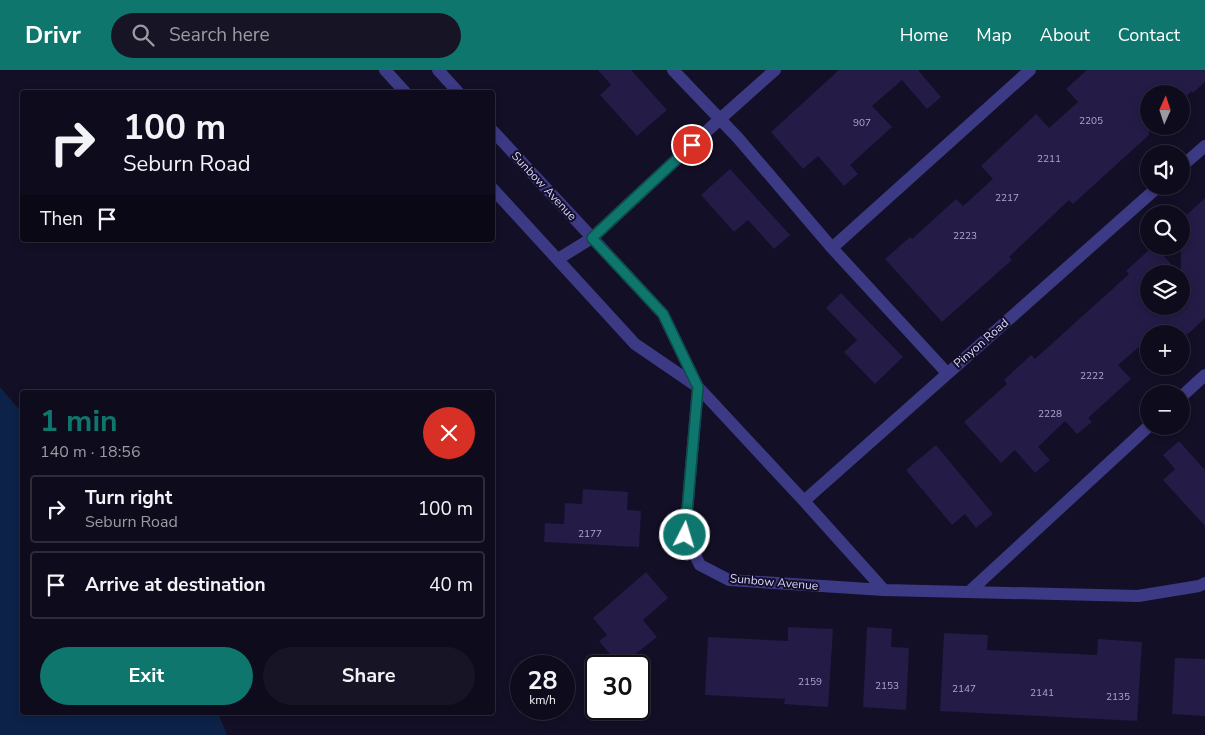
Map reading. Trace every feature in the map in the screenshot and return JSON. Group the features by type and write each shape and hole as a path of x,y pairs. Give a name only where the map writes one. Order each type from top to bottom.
{"street":[{"path":"385,70 403,90"},
{"path":"438,70 456,90"},
{"path":"673,70 720,119 832,248 947,373"},
{"path":"558,259 592,238 775,70"},
{"path":"832,248 1030,70"},
{"name":"Sunbow Avenue","path":"495,133 663,314 698,387 685,535 700,565 729,580 884,590 1138,596 1199,586 1205,583"},
{"path":"1190,159 1205,146"},
{"name":"Sunbow Avenue","path":"495,191 634,344 698,387 884,590"},
{"name":"Pinyon Road","path":"804,501 1149,195"},
{"path":"1190,389 1205,375"},
{"path":"969,592 1140,434"}],"water":[{"path":"0,387 20,411 20,715 219,715 227,735 0,735"}],"building":[{"path":"598,70 631,70 667,110 637,136 600,95 611,85"},
{"path":"839,70 918,70 941,97 927,109 902,80 872,106 892,127 850,165 858,174 844,186 818,156 803,169 771,132"},
{"path":"1087,70 1205,70 1205,82 1193,93 1192,91 1190,93 1190,85 1140,85 1140,135 1149,135 1073,204 1069,200 1009,257 1012,260 942,322 885,259 910,237 912,239 956,199 963,206 993,179 981,166 1036,114 1049,128 1078,102 1066,89"},
{"path":"730,169 790,235 774,249 748,220 734,232 701,195"},
{"path":"1205,198 1205,318 1190,332 1190,325 1140,325 1140,346 1118,365 1131,379 1088,418 1092,422 1077,434 1065,421 1038,447 1050,460 1035,473 1015,450 1001,463 964,422 1007,384 1004,380 1031,355 1035,359 1129,274 1126,271 1143,255 1163,255 1172,265 1140,265 1140,315 1190,315 1190,265 1181,265 1181,255 1190,255 1190,212"},
{"path":"841,293 903,357 875,384 844,352 857,340 826,308"},
{"path":"1179,441 1205,470 1205,526 1163,480 1175,469 1163,455"},
{"path":"936,445 993,514 976,528 965,514 952,525 906,470"},
{"path":"583,489 628,492 627,510 641,511 639,547 544,542 545,523 564,524 565,503 582,504"},
{"path":"646,572 668,598 643,620 657,637 634,655 611,655 599,641 607,635 593,618"},
{"path":"788,627 833,629 828,707 784,704 785,699 705,695 708,637 788,641"},
{"path":"867,627 892,629 891,647 909,648 906,710 863,707"},
{"path":"944,633 988,635 987,650 1097,655 1098,639 1142,642 1137,721 940,711"},
{"path":"1175,658 1205,659 1205,716 1172,714"}],"route":[{"path":"685,535 698,387 663,314 592,238 692,145"}]}
